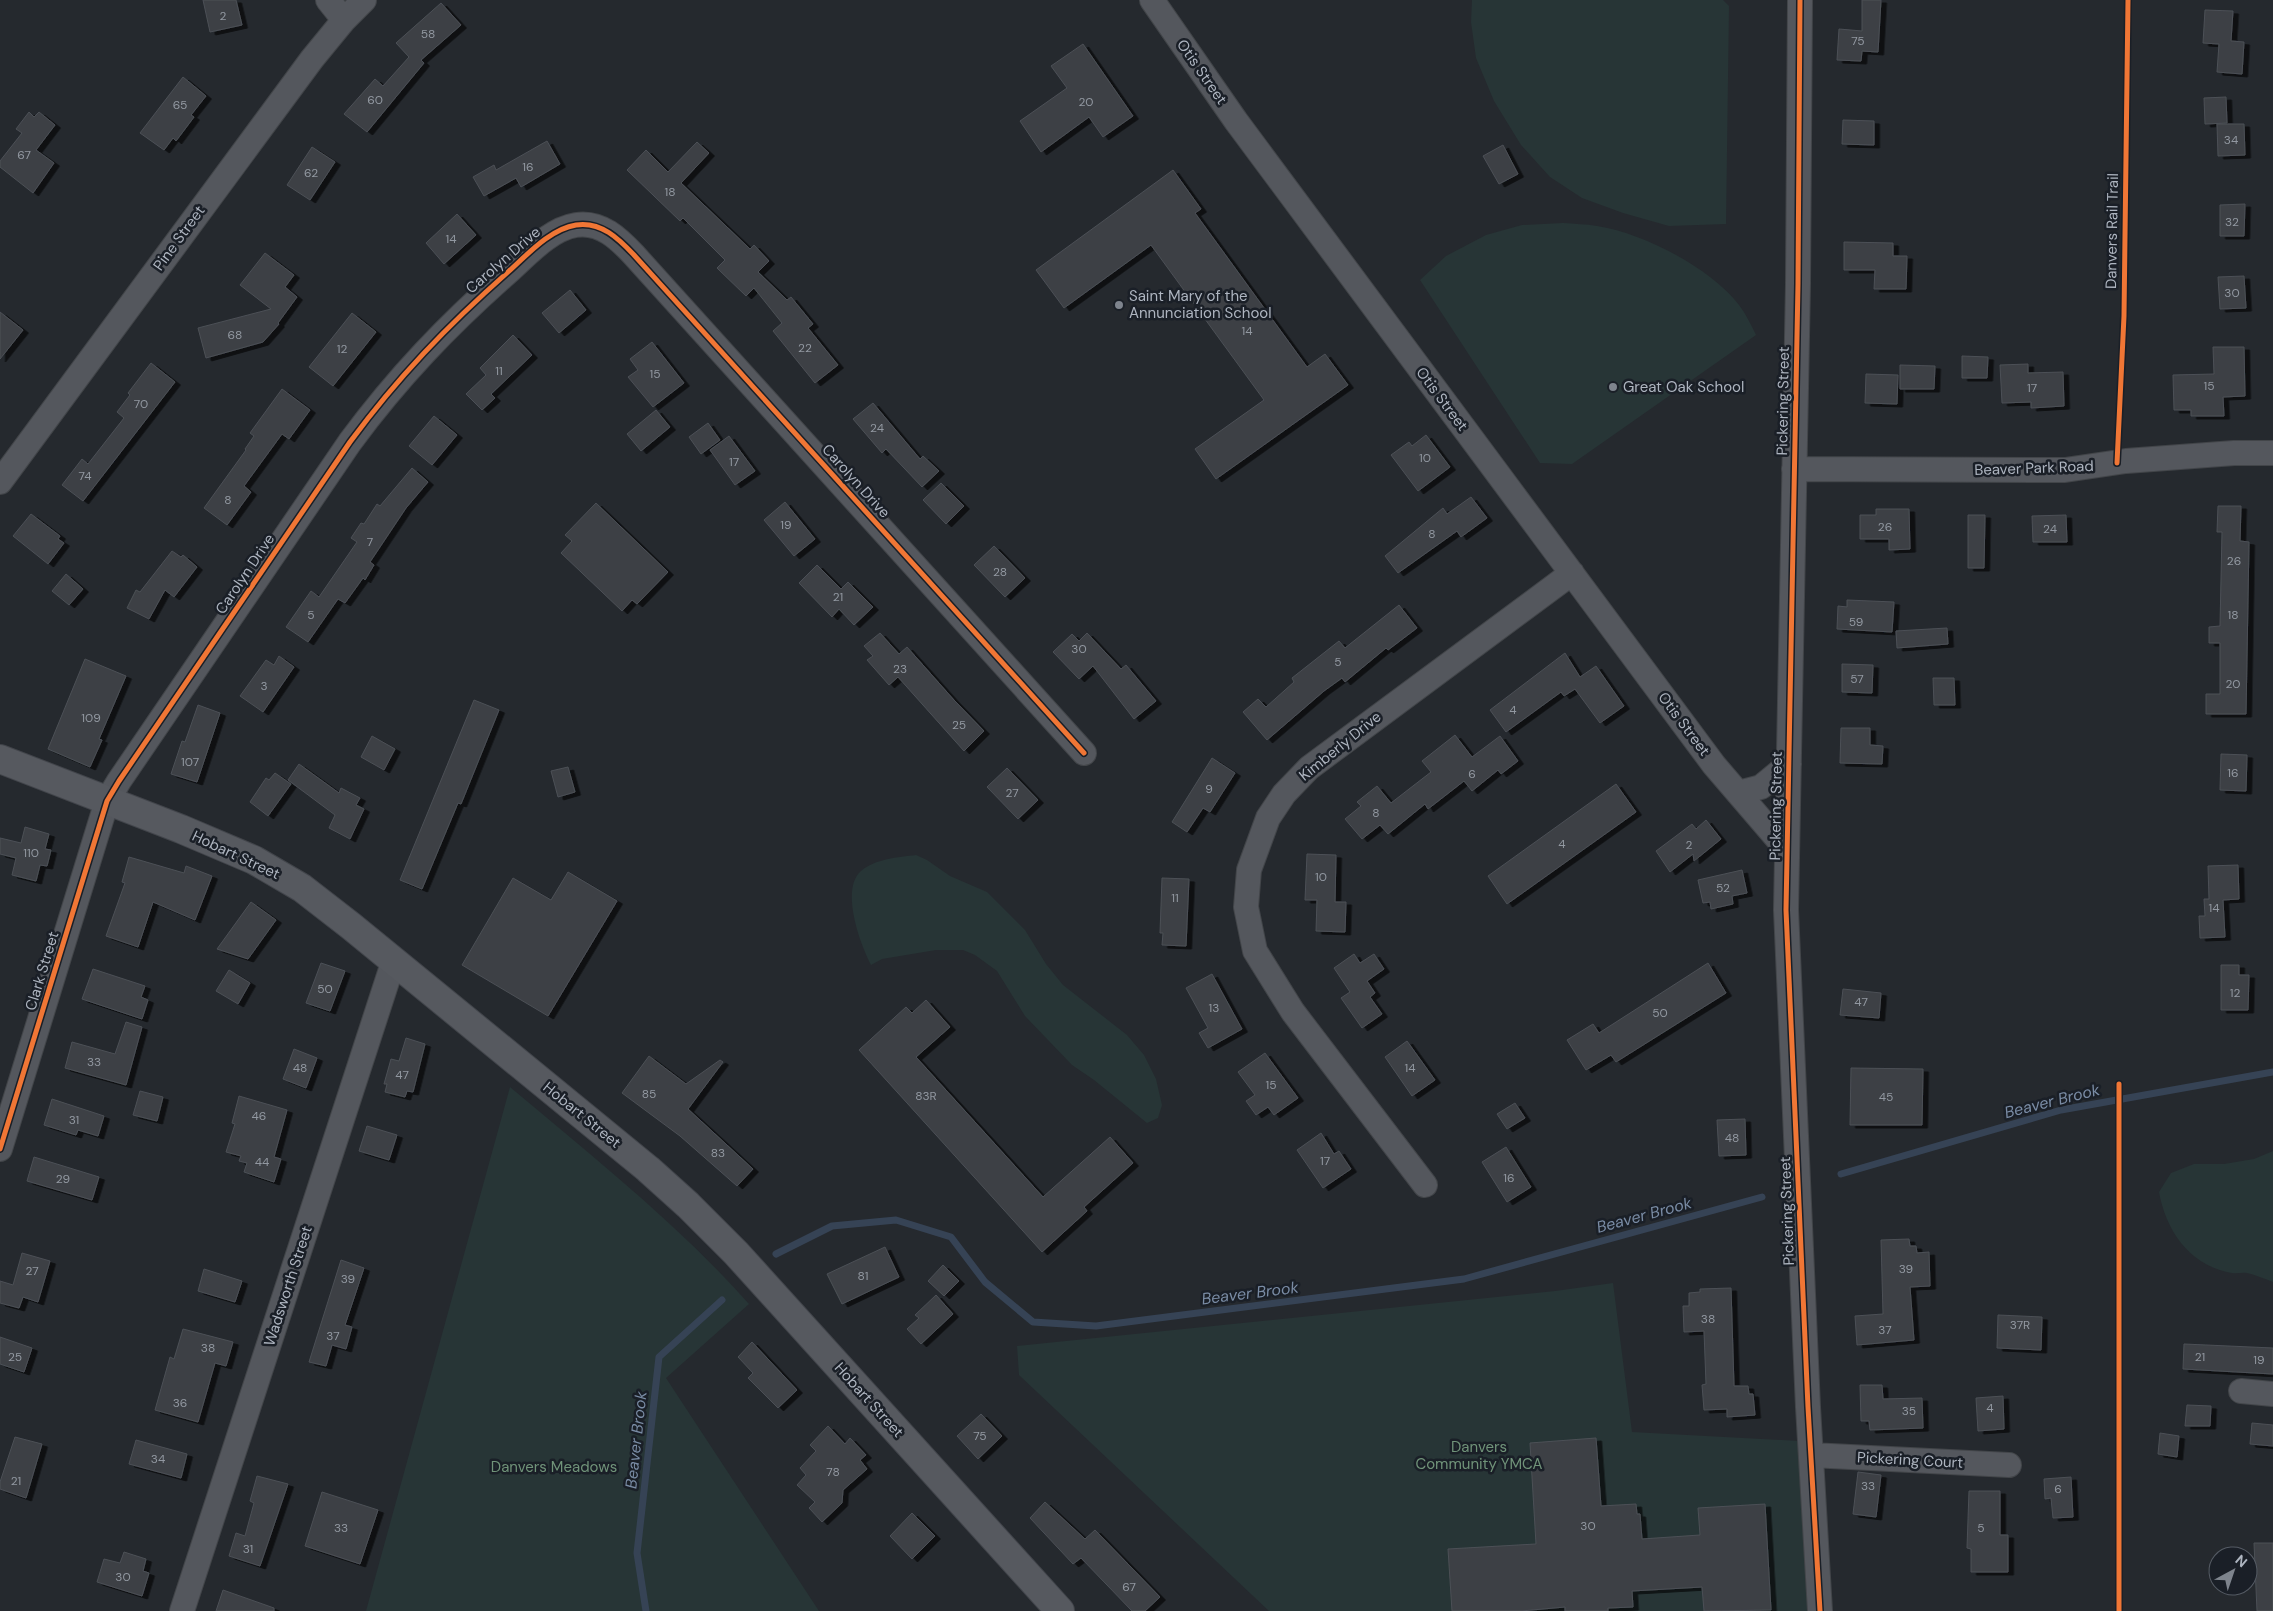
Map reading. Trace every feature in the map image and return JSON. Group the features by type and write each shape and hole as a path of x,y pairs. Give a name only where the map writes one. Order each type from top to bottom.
{"main road":[{"name":"Hobart Street","path":"0,759 254,860 277,873 327,907 394,960 648,1168 688,1205 736,1253 1060,1611"}],"street":[{"path":"328,0 344,20"},
{"name":"Pine Street","path":"0,482 249,143 344,20 364,0"},
{"name":"Otis Street","path":"1152,0 1236,121 1714,765 1787,850"},
{"name":"Pickering Street","path":"1800,0 1787,850 1788,949 1820,1611"},
{"name":"Carolyn Drive","path":"107,801 344,450 374,410 428,346 469,307 550,235 575,225 591,225 604,230 617,238 634,255 1084,753"},
{"name":"Beaver Park Road","path":"1794,469 2065,470 2126,461 2234,453 2273,453"},
{"name":"Kimberly Drive","path":"1425,1186 1293,1012 1255,951 1246,907 1249,870 1268,818 1284,794 1309,768 1572,573"},
{"path":"1738,793 1761,787 1789,764"},
{"name":"Clark Street","path":"0,1149 107,801"},
{"name":"Wadsworth Street","path":"182,1611 394,960"},
{"path":"2241,1391 2273,1394"},
{"name":"Pickering Court","path":"1811,1455 2009,1465"}],"green space":[{"path":"1472,0 1723,0 1729,6 1726,224 1669,226 1623,213 1582,198 1550,177 1521,145 1494,101 1476,58 1471,22"},
{"path":"1563,223 1593,225 1615,230 1655,244 1675,254 1727,291 1742,308 1756,335 1572,464 1540,463 1420,280 1446,256 1486,235 1522,225"},
{"path":"916,855 927,860 950,876 987,892 1025,930 1046,964 1063,985 1127,1035 1144,1055 1156,1079 1162,1105 1158,1118 1147,1123 1094,1080 1072,1065 1025,1016 997,971 975,955 963,950 936,950 882,959 871,965 857,931 854,917 852,890 855,879 861,871 873,864 887,859"},
{"name":"Danvers Meadows","path":"510,1087 664,1218 749,1304 666,1378 819,1611 366,1611"},
{"path":"2273,1151 2273,1282 2247,1273 2234,1273 2217,1269 2192,1255 2174,1233 2162,1206 2159,1192 2171,1173 2194,1164 2224,1164 2254,1159"},
{"name":"Danvers Community YMCA","path":"1613,1283 1632,1432 1799,1441 1809,1611 1269,1611 1019,1375 1017,1346 1555,1291"}],"building":[{"path":"203,0 236,0 242,25 210,32"},
{"path":"1862,0 1881,0 1878,52 1862,51 1861,61 1837,60 1839,29 1862,31"},
{"path":"441,3 461,25 421,60 424,63 367,132 344,114 375,79 383,86 409,57 396,43"},
{"path":"2205,10 2233,11 2231,41 2244,42 2242,74 2217,72 2219,44 2203,43"},
{"path":"1083,44 1133,116 1103,137 1089,117 1041,152 1020,121 1067,88 1051,66"},
{"path":"183,77 206,96 191,115 194,117 176,141 173,138 164,150 140,133"},
{"path":"2226,97 2227,123 2205,124 2204,98"},
{"path":"29,112 34,117 39,112 55,125 36,150 54,163 33,193 0,167 0,161 22,133 16,129"},
{"path":"1843,120 1874,121 1874,145 1842,144"},
{"path":"2217,124 2244,124 2245,155 2218,156"},
{"path":"547,141 560,164 521,187 516,178 484,196 473,177 494,165 496,170"},
{"path":"697,142 709,153 681,183 750,249 754,245 769,261 758,272 787,300 791,297 813,324 808,328 838,365 815,383 773,331 782,323 754,288 746,296 717,268 725,260 683,218 680,221 627,170 646,150 668,172"},
{"path":"1503,145 1518,174 1499,184 1483,156"},
{"path":"312,147 335,162 310,200 287,185"},
{"path":"1173,170 1201,209 1195,213 1307,367 1325,354 1348,385 1216,479 1195,449 1264,400 1151,245 1064,308 1036,270"},
{"path":"2245,204 2244,236 2220,236 2220,205"},
{"path":"457,214 476,235 444,264 426,243"},
{"path":"1844,242 1893,243 1893,256 1907,256 1906,289 1874,289 1875,270 1844,270"},
{"path":"265,253 294,275 285,287 297,297 279,324 263,342 206,358 198,328 271,309 240,285"},
{"path":"2244,276 2246,308 2220,309 2218,277"},
{"path":"570,290 586,310 559,333 542,313"},
{"path":"0,312 23,330 0,359"},
{"path":"352,313 376,332 333,386 309,367"},
{"path":"513,335 532,355 491,394 495,398 482,410 466,394 486,375 480,368"},
{"path":"652,342 684,383 653,407 628,377 638,370 630,359"},
{"path":"2213,347 2244,347 2245,396 2223,397 2224,416 2191,416 2191,410 2174,410 2173,375 2214,374"},
{"path":"1962,356 1988,357 1987,378 1962,378"},
{"path":"151,363 175,382 83,501 62,485 82,459 88,464 124,418 117,412 130,395 128,393"},
{"path":"2028,364 2028,373 2063,372 2064,406 2031,408 2031,402 2002,403 2000,365"},
{"path":"1900,365 1935,366 1934,389 1900,389"},
{"path":"1866,374 1898,375 1897,404 1865,403"},
{"path":"282,389 310,410 289,439 282,434 244,486 251,492 227,525 204,508 246,450 254,436 250,433"},
{"path":"873,403 920,459 923,456 939,471 922,487 886,449 882,453 853,419"},
{"path":"656,410 670,427 641,451 627,434"},
{"path":"434,416 457,435 432,465 409,446"},
{"path":"708,423 720,440 701,454 689,437"},
{"path":"1426,435 1450,467 1418,491 1391,455 1409,442 1412,446"},
{"path":"729,436 755,471 735,485 710,450"},
{"path":"412,468 428,482 406,508 370,562 374,565 365,580 363,578 345,603 338,599 308,642 286,627 311,591 319,597 357,542 351,538 361,523 364,524 377,504 380,506"},
{"path":"941,483 964,506 946,524 923,500"},
{"path":"1471,497 1487,518 1461,537 1457,531 1398,573 1385,556 1443,508 1447,514"},
{"path":"785,502 815,539 794,556 764,520"},
{"path":"596,503 668,572 637,604 632,600 622,611 561,553 572,541 565,535"},
{"path":"2218,506 2241,506 2240,541 2249,542 2246,714 2206,714 2206,694 2220,694 2220,643 2209,643 2209,627 2220,626 2222,532 2217,532"},
{"path":"1876,509 1909,509 1910,549 1889,550 1889,539 1860,539 1860,515 1876,515"},
{"path":"31,514 60,536 58,539 64,543 48,564 13,536"},
{"path":"1968,515 1985,515 1984,568 1968,568"},
{"path":"2066,515 2067,542 2033,542 2032,516"},
{"path":"994,546 1025,578 1005,597 974,565"},
{"path":"172,551 181,557 183,555 197,567 174,597 165,590 149,619 127,608 136,590 140,592"},
{"path":"817,565 841,589 848,582 873,607 854,625 839,609 832,617 799,583"},
{"path":"66,574 83,589 69,605 52,591"},
{"path":"1847,600 1894,602 1892,632 1837,629 1838,606 1847,607"},
{"path":"1399,605 1417,628 1388,650 1386,648 1345,682 1342,678 1324,691 1267,740 1243,712 1258,699 1266,707 1294,682 1292,678 1339,641 1345,648"},
{"path":"1947,628 1948,644 1897,648 1896,631"},
{"path":"880,633 899,654 907,647 984,731 964,751 898,677 889,685 867,660 873,656 864,646"},
{"path":"1087,633 1121,669 1126,665 1156,701 1134,719 1093,666 1079,679 1053,652 1072,634 1079,641"},
{"path":"1565,653 1580,677 1596,666 1624,706 1600,723 1575,689 1564,696 1561,692 1506,732 1490,710"},
{"path":"279,656 294,667 263,712 240,696 266,660 274,665"},
{"path":"85,659 126,676 99,739 102,740 90,767 48,749"},
{"path":"1842,664 1873,665 1872,693 1842,692"},
{"path":"1933,678 1954,678 1955,705 1934,705"},
{"path":"474,700 499,710 461,804 458,803 422,889 400,880"},
{"path":"198,705 220,713 197,782 171,774 182,741 185,742"},
{"path":"1841,728 1870,728 1870,745 1883,746 1882,764 1840,763"},
{"path":"1455,735 1472,757 1500,736 1518,761 1501,774 1498,770 1472,791 1464,781 1428,809 1425,804 1388,834 1380,825 1362,839 1345,819 1361,806 1357,802 1377,786 1391,803 1431,772 1422,761"},
{"path":"372,736 395,749 384,770 361,757"},
{"path":"2221,754 2247,755 2246,791 2220,790"},
{"path":"1212,758 1235,773 1210,812 1203,808 1187,832 1172,822"},
{"path":"299,764 339,793 341,788 360,798 356,805 364,809 350,839 329,828 335,815 288,780"},
{"path":"568,767 575,792 558,797 551,771"},
{"path":"1007,768 1038,800 1018,819 987,787"},
{"path":"275,773 291,784 268,816 250,802 266,778 269,780"},
{"path":"1616,784 1636,812 1507,904 1488,876"},
{"path":"1706,820 1721,839 1694,861 1693,854 1670,872 1656,851 1692,824 1696,829"},
{"path":"25,827 49,834 45,849 51,850 47,866 40,865 36,881 12,875 16,858 0,854 0,838 21,843"},
{"path":"1307,854 1336,855 1335,902 1346,902 1345,932 1316,931 1317,900 1305,900"},
{"path":"129,857 184,873 186,866 212,876 195,920 153,902 138,947 106,936 125,883 122,882"},
{"path":"2238,865 2239,899 2223,900 2225,937 2200,938 2199,916 2205,916 2204,899 2209,899 2208,866"},
{"path":"1742,870 1747,893 1732,896 1733,904 1711,909 1710,902 1703,903 1698,880"},
{"path":"568,872 617,901 548,1016 462,965 513,878 551,900"},
{"path":"1162,878 1189,879 1186,946 1162,945 1163,933 1160,933"},
{"path":"251,902 276,920 248,959 217,949"},
{"path":"1354,954 1360,963 1374,954 1384,969 1367,981 1375,993 1370,997 1382,1014 1362,1028 1341,998 1350,992 1334,968"},
{"path":"321,963 345,971 330,1011 306,1003"},
{"path":"1708,963 1726,993 1616,1062 1611,1055 1586,1070 1567,1040 1593,1024 1599,1033"},
{"path":"2221,965 2239,965 2239,975 2249,975 2248,1010 2221,1010"},
{"path":"93,969 145,986 141,997 148,1000 142,1019 82,999"},
{"path":"229,970 250,983 238,1004 216,991"},
{"path":"1212,974 1242,1029 1208,1048 1199,1033 1208,1028 1186,988"},
{"path":"1843,989 1881,993 1879,1018 1840,1015"},
{"path":"926,1000 950,1027 916,1057 1043,1197 1110,1137 1133,1163 1084,1207 1087,1211 1042,1252 859,1050 906,1007 912,1013"},
{"path":"126,1022 142,1027 126,1085 65,1068 72,1042 115,1054"},
{"path":"406,1038 425,1044 413,1092 407,1091 405,1097 385,1092 387,1084 384,1084 391,1059 399,1061"},
{"path":"1407,1041 1435,1080 1412,1096 1385,1057"},
{"path":"294,1049 317,1058 306,1088 283,1079"},
{"path":"1265,1053 1298,1098 1274,1115 1268,1107 1256,1115 1246,1101 1255,1095 1238,1072"},
{"path":"649,1056 686,1084 720,1060 723,1062 688,1109 753,1169 737,1186 680,1136 622,1093"},
{"path":"1851,1068 1923,1069 1922,1125 1850,1125"},
{"path":"140,1091 163,1097 157,1121 133,1115"},
{"path":"239,1096 287,1110 274,1157 281,1159 274,1182 244,1172 247,1163 239,1161 241,1156 226,1152 235,1124 232,1123"},
{"path":"52,1099 104,1116 98,1136 78,1130 76,1135 44,1125"},
{"path":"1515,1103 1525,1118 1507,1129 1497,1114"},
{"path":"1745,1119 1746,1155 1719,1156 1717,1120"},
{"path":"367,1126 397,1135 389,1160 359,1151"},
{"path":"1321,1133 1334,1154 1339,1151 1351,1169 1323,1188 1297,1150"},
{"path":"1506,1147 1531,1187 1507,1202 1482,1162"},
{"path":"34,1157 99,1177 92,1200 27,1181"},
{"path":"1909,1239 1910,1246 1916,1246 1917,1253 1929,1252 1930,1286 1910,1287 1914,1340 1857,1345 1855,1316 1883,1314 1881,1240"},
{"path":"885,1247 899,1277 842,1304 827,1274"},
{"path":"22,1253 50,1261 38,1302 23,1297 19,1308 0,1303 0,1281 13,1285"},
{"path":"341,1260 364,1268 345,1325 352,1327 346,1349 332,1345 326,1366 309,1362"},
{"path":"943,1265 959,1281 944,1296 928,1281"},
{"path":"204,1269 242,1281 235,1302 198,1291"},
{"path":"1731,1288 1734,1386 1748,1386 1749,1394 1753,1394 1755,1415 1727,1417 1727,1409 1704,1410 1702,1385 1706,1384 1704,1331 1684,1332 1683,1306 1689,1306 1689,1293 1700,1292 1700,1289"},
{"path":"936,1295 953,1314 921,1344 907,1329 919,1318 915,1315"},
{"path":"1998,1315 2042,1317 2041,1350 1997,1348"},
{"path":"183,1329 233,1342 226,1366 215,1363 198,1422 155,1410 170,1357 174,1359"},
{"path":"0,1337 32,1348 24,1372 0,1364"},
{"path":"752,1342 797,1390 778,1408 748,1378 753,1373 738,1357"},
{"path":"2184,1344 2273,1348 2273,1374 2183,1369"},
{"path":"1860,1385 1882,1385 1883,1399 1922,1398 1923,1428 1870,1430 1869,1421 1861,1421"},
{"path":"2003,1396 2004,1429 1978,1431 1976,1398"},
{"path":"2187,1405 2211,1406 2210,1426 2185,1426"},
{"path":"981,1414 1002,1436 978,1459 957,1436"},
{"path":"2252,1423 2273,1425 2273,1446 2250,1444"},
{"path":"828,1426 845,1444 850,1438 866,1455 860,1460 867,1469 843,1490 842,1503 822,1522 809,1508 815,1502 797,1485 806,1475 800,1468 816,1451 810,1445"},
{"path":"2160,1433 2179,1436 2177,1457 2158,1454"},
{"path":"15,1437 42,1444 26,1498 0,1489 0,1482"},
{"path":"1596,1438 1601,1506 1636,1504 1637,1514 1640,1514 1642,1539 1700,1535 1698,1508 1765,1504 1771,1610 1704,1611 1702,1587 1632,1591 1633,1607 1608,1608 1608,1611 1565,1611 1565,1607 1521,1611 1452,1611 1448,1549 1536,1544 1530,1443"},
{"path":"136,1440 187,1454 181,1478 129,1464"},
{"path":"1858,1472 1881,1475 1876,1517 1853,1514"},
{"path":"257,1476 288,1484 260,1566 229,1556 236,1533 245,1536 254,1503 250,1501"},
{"path":"2071,1477 2073,1517 2053,1518 2051,1498 2045,1499 2044,1479"},
{"path":"1969,1491 2000,1491 2000,1535 2008,1535 2008,1572 1971,1572 1971,1549 1967,1548"},
{"path":"322,1492 378,1510 360,1564 305,1546"},
{"path":"1045,1502 1085,1539 1095,1530 1160,1597 1145,1611 1132,1611 1081,1558 1073,1564 1030,1518"},
{"path":"912,1513 935,1536 912,1559 890,1536"},
{"path":"2254,1543 2273,1543 2273,1611 2257,1611 2258,1546 2254,1546"},
{"path":"124,1552 146,1559 143,1571 149,1573 142,1596 97,1582 104,1559 120,1563"},
{"path":"223,1590 274,1608 274,1611 216,1611"}],"waterway":[{"name":"Beaver Brook","path":"1841,1174 2061,1110 2273,1072"},
{"name":"Beaver Brook","path":"776,1254 832,1226 896,1220 951,1237 985,1282 1033,1322 1096,1326 1464,1279 1762,1197"},
{"name":"Beaver Brook","path":"646,1611 637,1553 659,1357 722,1300"}],"cycle path":[{"path":"1800,0 1798,284 1786,910 1808,1407 1820,1611"},
{"name":"Danvers Rail Trail","path":"2117,463 2124,316 2128,0"},
{"path":"0,1149 107,801 119,781 368,418 444,332 539,244 566,227 585,224 594,226 609,232 628,249 1084,753"},
{"path":"2119,1084 2119,1611"}],"place":[{"name":"Saint Mary of the Annunciation School","path":"1119,305"},
{"name":"Great Oak School","path":"1613,387"}]}
